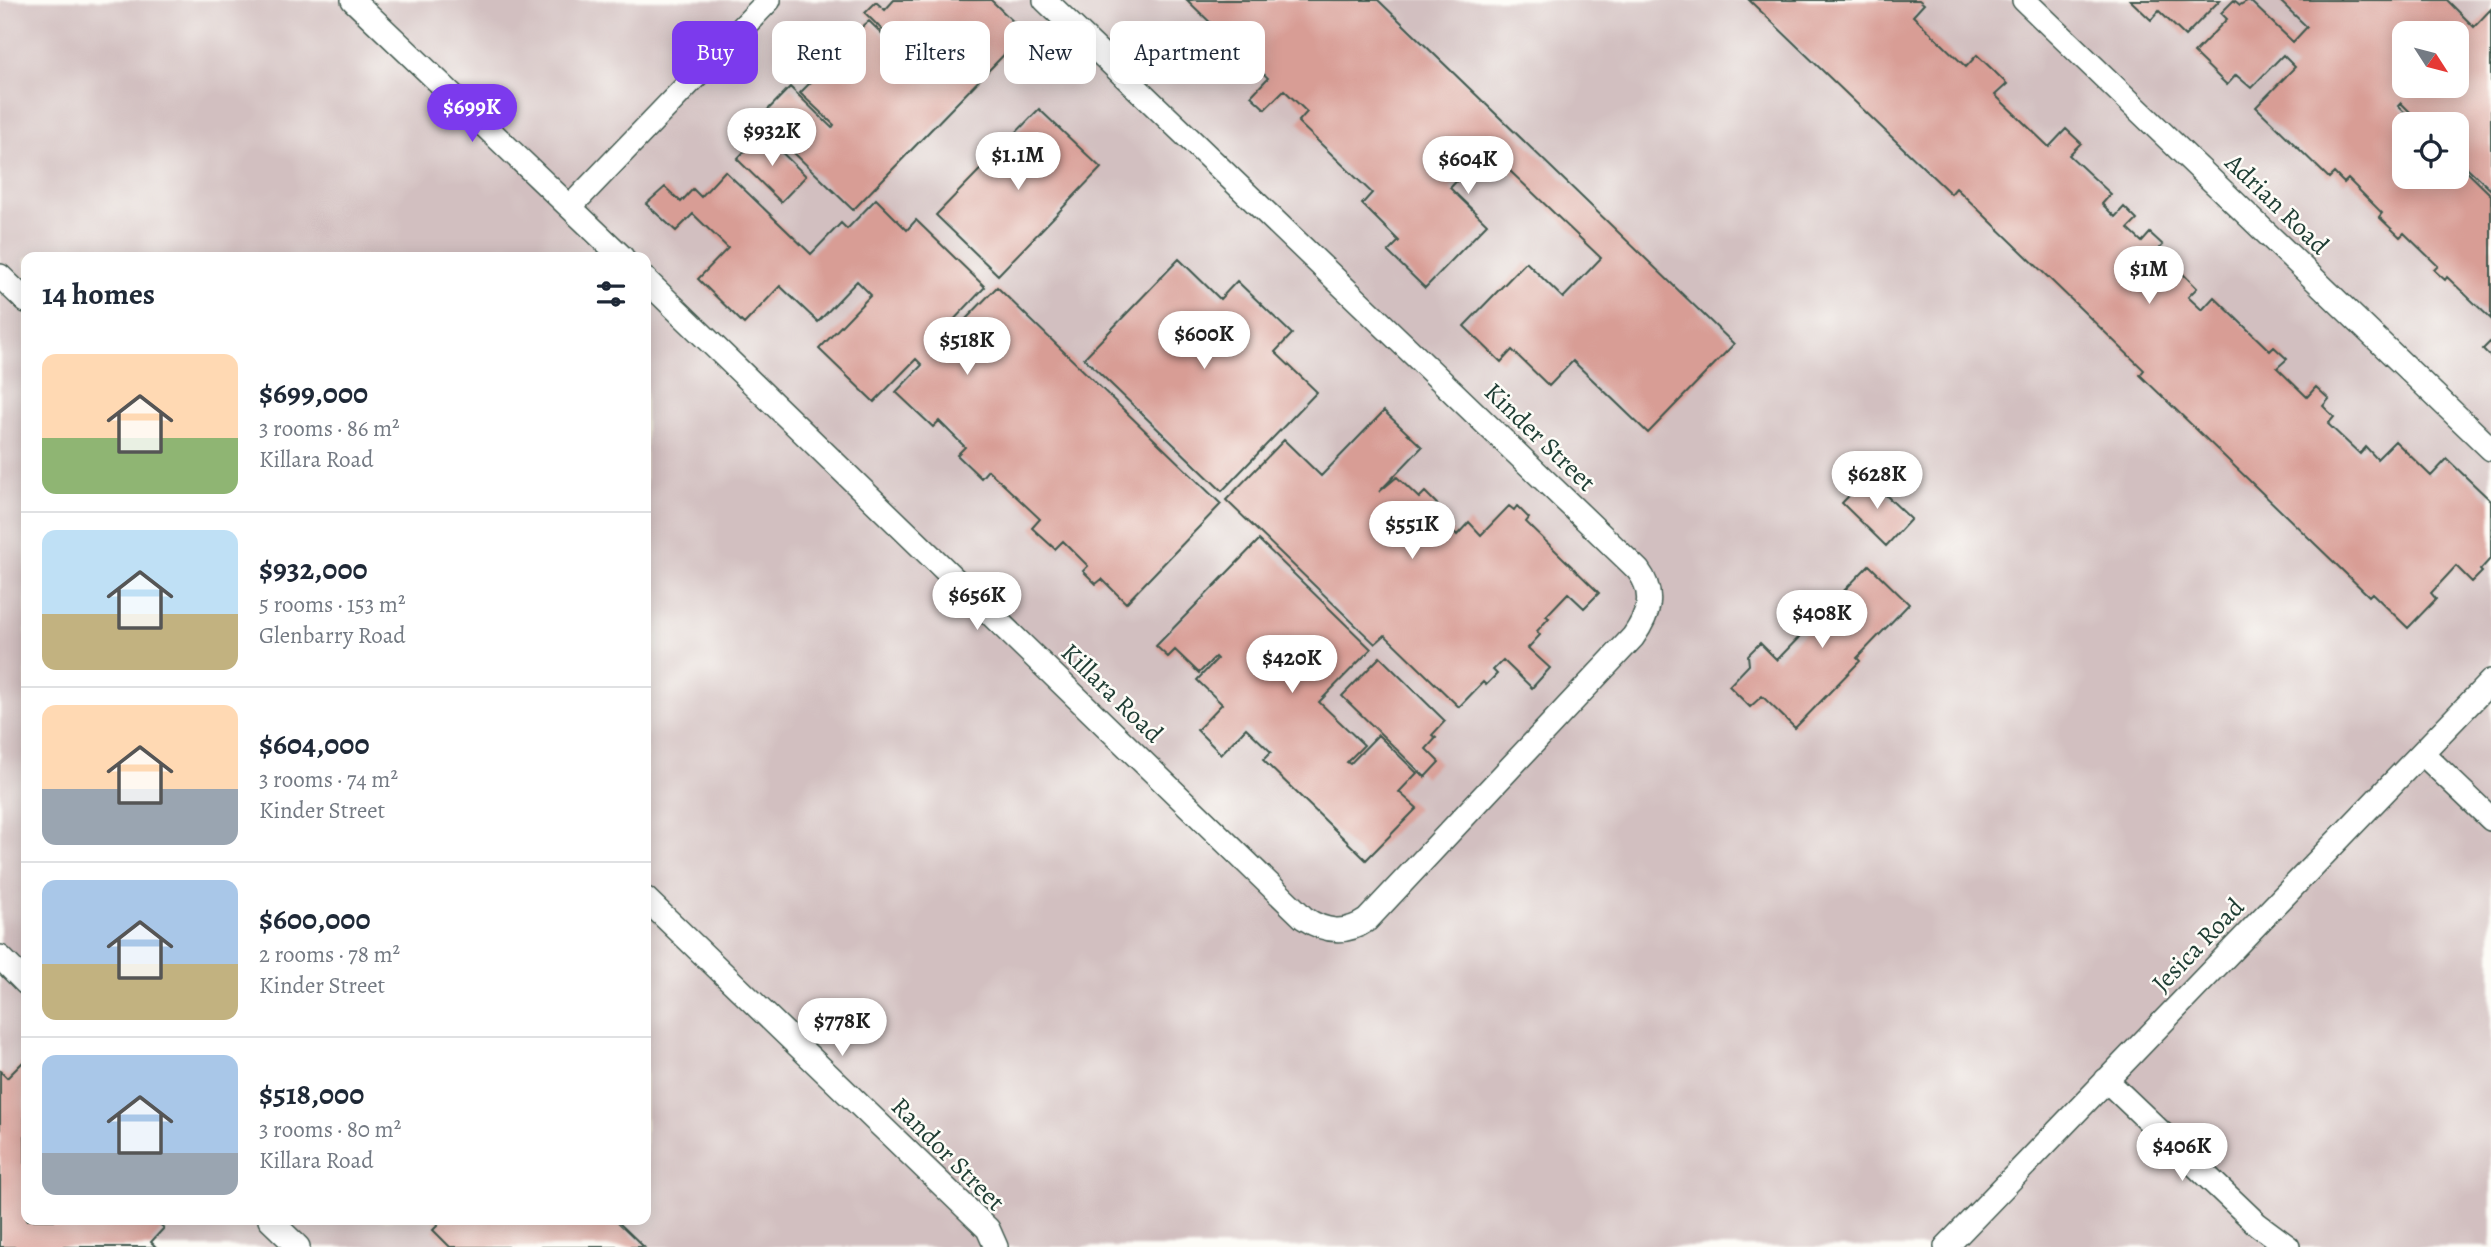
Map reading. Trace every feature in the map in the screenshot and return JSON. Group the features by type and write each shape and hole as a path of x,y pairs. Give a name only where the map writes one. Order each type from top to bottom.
{"street":[{"path":"353,0 617,252"},
{"path":"570,207 769,0"},
{"name":"Kinder Street","path":"1045,0 1638,570 1650,590 1647,611 1633,637 1367,920 1347,930 1335,931"},
{"name":"Adrian Road","path":"2024,0 2491,449"},
{"path":"0,276 21,296"},
{"name":"Killara Road","path":"651,285 1304,918 1322,929 1335,931"},
{"name":"Jesica Road","path":"1946,1247 2491,681"},
{"path":"2422,753 2491,819"},
{"name":"Randor Street","path":"651,904 988,1229 996,1247"},
{"path":"0,957 21,978"},
{"path":"2106,1080 2257,1224 2288,1247"},
{"path":"275,1225 298,1247"}],"shaded area":[{"path":"0,0 2491,0 2491,1247 0,1247"}],"building":[{"path":"894,0 991,0 1013,21 1004,21 1004,55 990,69 990,21 880,21 880,28 865,13 876,2 885,10"},
{"path":"1187,0 1378,0 1734,344 1648,433 1573,361 1549,386 1512,350 1501,362 1464,326 1526,262 1563,298 1601,258 1487,149 1450,188 1487,224 1425,288 1388,252 1399,241 1362,204 1372,193 1298,122 1307,112 1284,90 1265,109 1251,96 1268,78 1265,75 1265,21 1209,21"},
{"path":"1749,0 1919,0 1924,4 1913,16 1966,67 1977,55 1992,69 2007,84 1995,95 2049,147 2066,129 2081,143 2069,155 2111,194 2102,204 2115,217 2124,207 2137,220 2128,229 2142,242 2150,233 2163,245 2149,259 2162,272 2171,263 2184,275 2197,288 2188,297 2202,310 2214,297 2270,351 2274,347 2287,359 2277,368 2307,397 2316,387 2329,399 2323,406 2334,417 2328,424 2360,454 2366,447 2377,459 2395,441 2431,476 2447,459 2491,501 2491,558 2480,570 2482,572 2472,582 2456,566 2431,593 2436,599 2408,628 2372,593 2369,596 2140,375 2144,370 1956,188 1951,194"},
{"path":"2130,0 2220,0 2185,36 2159,11 2151,20"},
{"path":"2234,0 2240,5 2249,0 2293,42 2307,27 2279,0 2447,0 2468,21 2392,21 2392,98 2469,98 2469,22 2474,27 2491,9 2491,190 2469,169 2469,112 2410,112 2401,103 2398,106 2404,112 2392,112 2392,189 2469,189 2469,174 2491,195 2491,319 2447,277 2445,280 2434,270 2438,266 2404,233 2400,237 2379,217 2382,213 2348,179 2344,183 2334,173 2329,178 2256,107 2295,67 2283,55 2251,88 2236,75 2227,85 2194,53 2227,19 2221,13"},
{"path":"869,21 880,32 880,84 975,84 853,210 759,119 790,87 832,128 834,125 800,93 809,84 866,84 866,24"},
{"path":"1039,109 1101,168 998,275 936,215"},
{"path":"762,133 806,176 781,202 737,159"},
{"path":"725,171 811,254 841,223 847,229 876,199 907,230 916,220 985,287 927,348 932,354 997,287 1221,504 1126,603 1102,579 1096,584 1083,571 1088,566 1063,541 1055,549 1032,528 1040,519 988,470 981,478 957,455 965,447 939,421 933,427 896,392 922,365 916,359 874,402 819,349 871,295 857,281 818,322 780,286 744,324 698,279 728,248 693,214 676,231 646,204 665,187 681,202 693,189 701,197"},
{"path":"1179,259 1220,299 1237,281 1292,334 1275,352 1317,392 1222,491 1084,358"},
{"path":"2491,341 2491,357 2483,349"},
{"path":"1384,411 1422,447 1379,492 1397,477 1419,498 1425,492 1437,504 1411,531 1414,533 1434,513 1457,535 1469,522 1481,535 1509,506 1514,510 1517,506 1529,518 1526,522 1599,593 1584,608 1568,593 1546,616 1549,618 1537,631 1540,635 1528,648 1550,668 1532,688 1503,660 1493,670 1497,674 1486,685 1483,682 1459,707 1385,635 1375,644 1226,500 1284,440 1321,476"},
{"path":"1867,477 1911,519 1886,546 1842,503"},
{"path":"1259,540 1371,649 1319,702 1364,745 1347,762 1350,764 1378,735 1417,773 1399,792 1417,808 1366,860 1263,760 1271,752 1246,728 1221,754 1197,730 1222,704 1197,680 1217,659 1215,657 1199,673 1175,650 1168,657 1156,646"},
{"path":"1869,565 1909,604 1857,658 1860,661 1795,728 1762,696 1750,707 1729,686 1749,665 1748,655 1760,643 1777,660"},
{"path":"1380,657 1445,721 1432,735 1436,738 1426,749 1439,762 1425,777 1342,696"},
{"path":"21,1064 21,1225 161,1225 164,1228 151,1242 156,1247 0,1247 0,1071 7,1078"},
{"path":"438,1225 621,1225 644,1247 450,1247 433,1230"}]}
